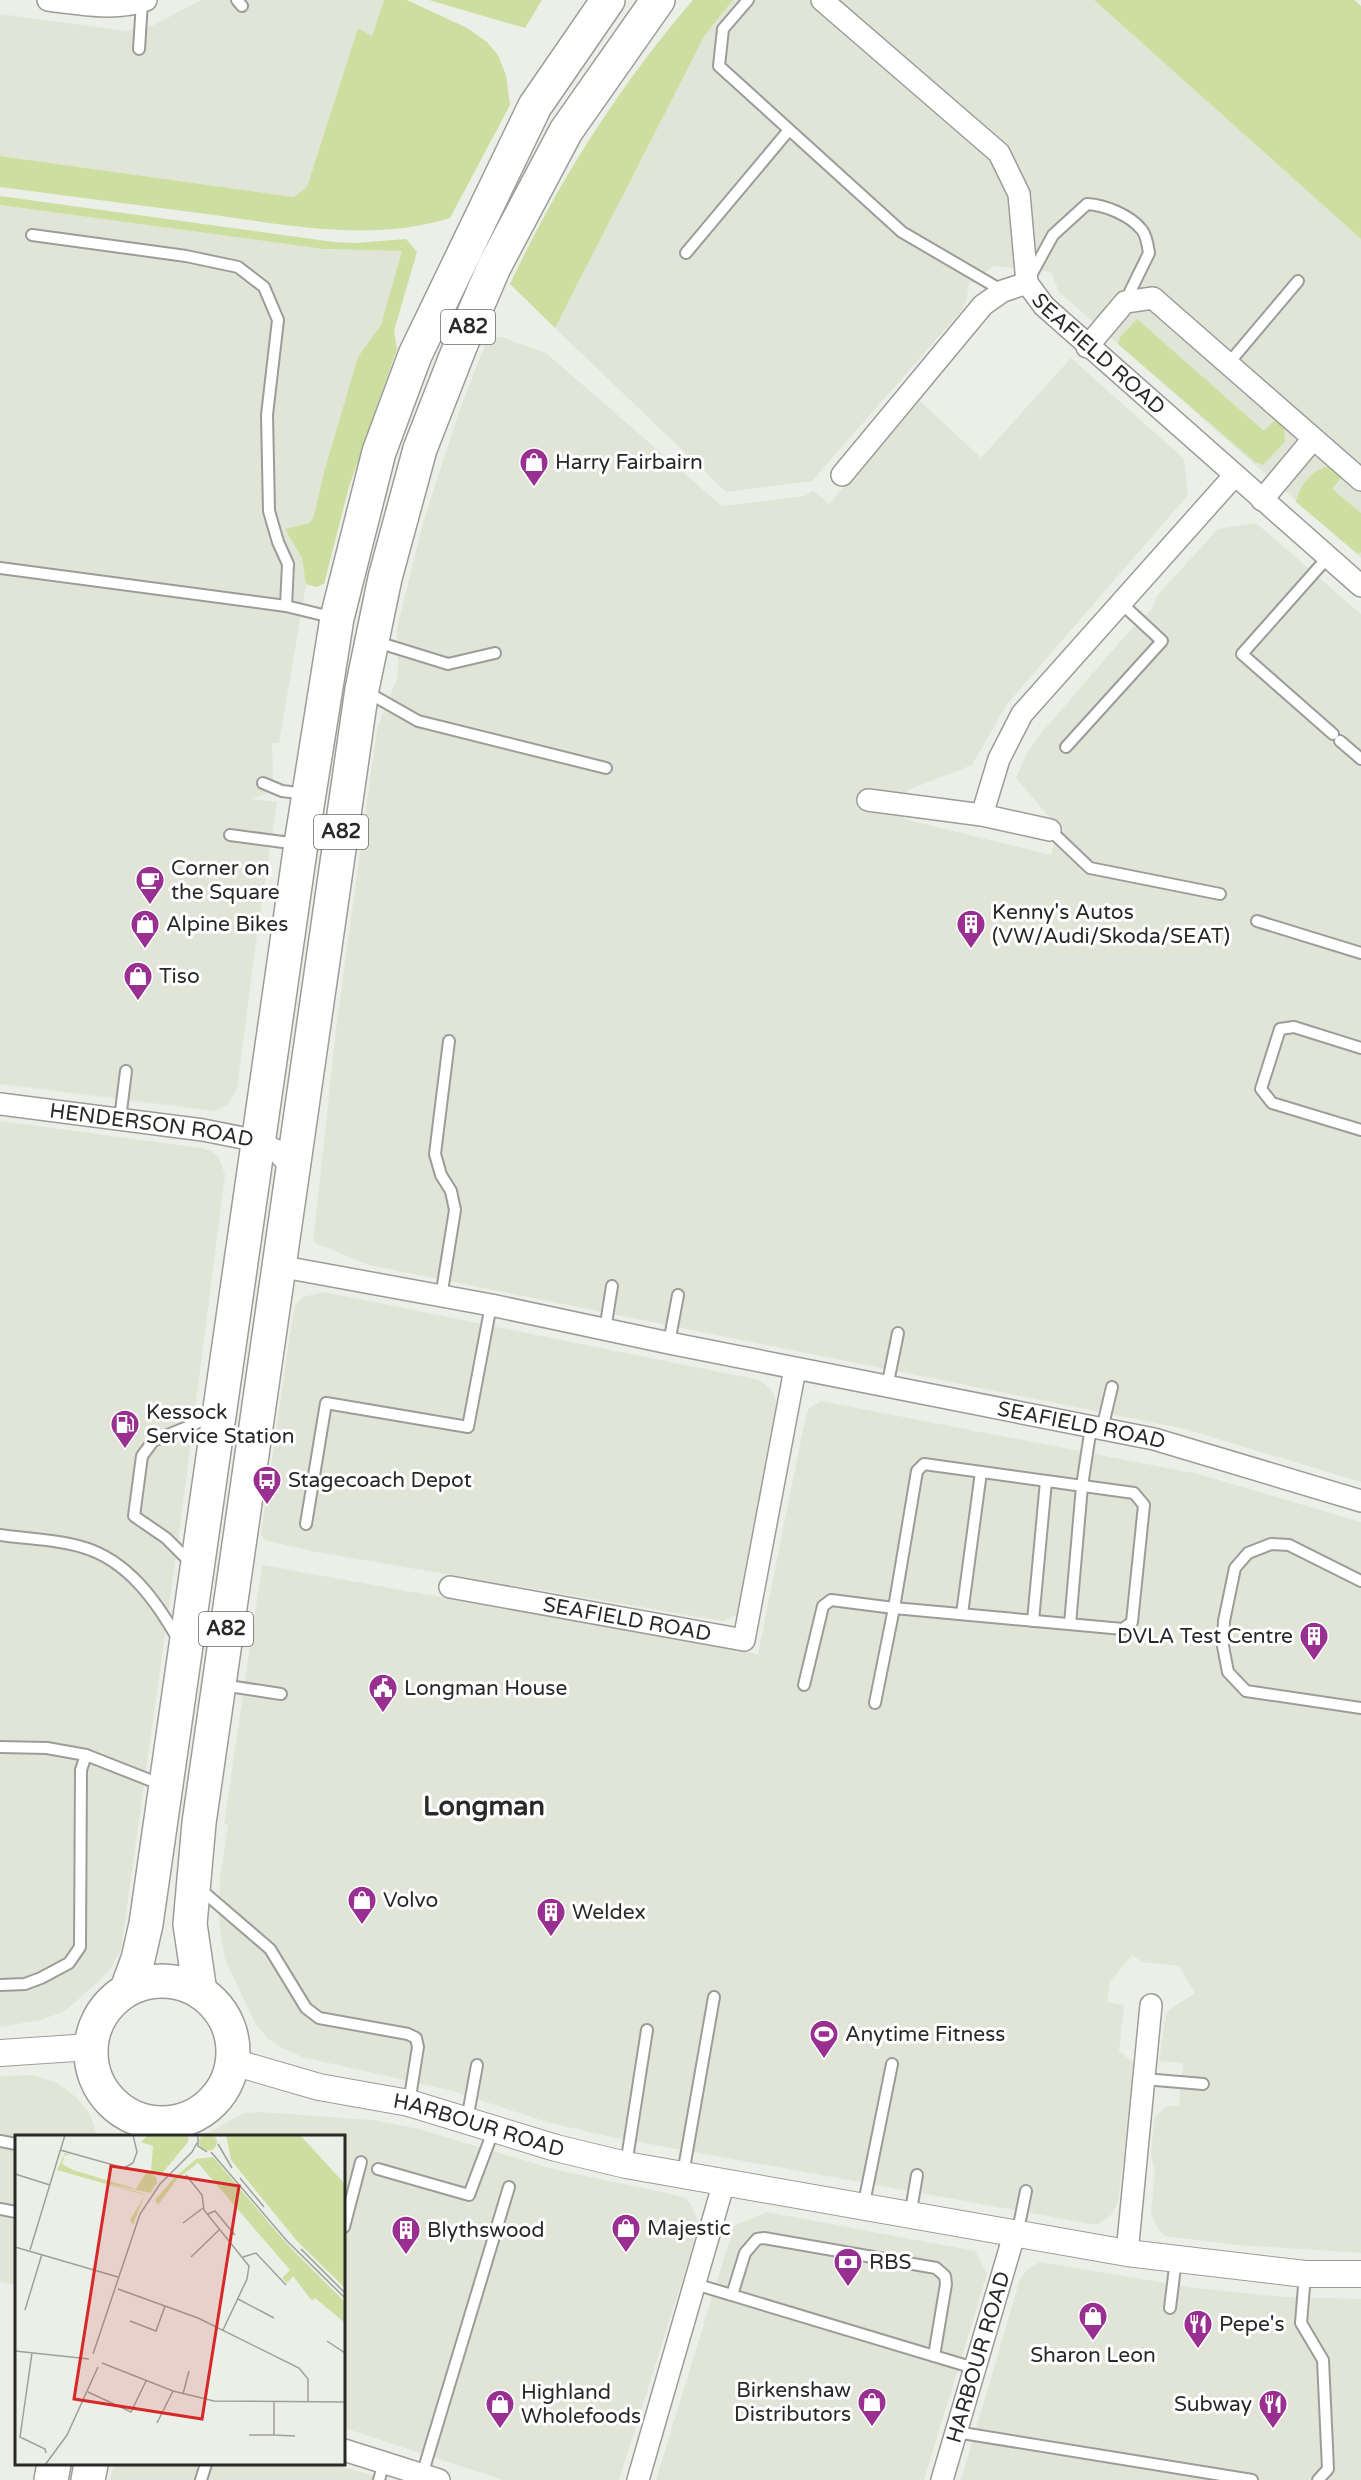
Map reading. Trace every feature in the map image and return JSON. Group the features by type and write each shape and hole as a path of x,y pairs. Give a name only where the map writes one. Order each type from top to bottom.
{"highway":[{"name":"A82","path":"127,1989 146,1924 308,795 337,618 379,452 415,355 535,106 608,0"},
{"name":"A82","path":"200,1992 190,1924 192,1882 218,1685 362,689 385,578 420,449 494,267 566,131 658,0"},
{"path":"164,1981 183,1984 200,1992 216,2005 227,2022 233,2042 233,2062 226,2084 213,2102 187,2126 174,2123 152,2123 128,2127 100,2088 92,2068 90,2047 96,2024 109,2004 127,1989 145,1983 164,1981"},
{"path":"51,2480 54,2465"},
{"path":"88,2480 91,2465"}],"street":[{"path":"48,0 86,5 144,1"},
{"name":"SEAFIELD ROAD","path":"822,0 999,153 1019,194 1027,283 1044,306 1234,476 1328,557 1359,580"},
{"path":"842,475 983,305 1003,291 1027,283"},
{"path":"1087,346 1125,302 1153,298 1361,480"},
{"path":"1262,500 1313,439"},
{"path":"982,815 999,759 1022,714 1234,476"},
{"path":"868,800 982,815 1050,830"},
{"name":"HENDERSON ROAD","path":"0,1104 203,1130 258,1141 277,1151 292,1168"},
{"name":"SEAFIELD ROAD","path":"278,1266 491,1305 795,1369 1154,1439 1361,1501"},
{"name":"SEAFIELD ROAD","path":"450,1587 744,1640 795,1369"},
{"path":"1126,2253 1151,2005"},
{"path":"0,2053 90,2047"},
{"name":"HARBOUR ROAD","path":"233,2062 319,2087 409,2103 556,2148 626,2165 1126,2253 1305,2274 1361,2274"},
{"path":"638,2480 724,2182"},
{"name":"HARBOUR ROAD","path":"942,2480 1016,2235"},
{"path":"345,2451 381,2471 431,2477"}],"lane":[{"path":"748,0 723,29 718,66 902,232 1003,291"},
{"path":"140,49 144,1"},
{"path":"686,253 789,130"},
{"path":"1027,283 1053,235 1087,204 1098,204 1124,216 1143,231 1149,253 1125,302"},
{"path":"32,235 186,256 238,267 264,287 278,320 267,415 269,511 278,542 288,564 286,606"},
{"path":"1228,364 1298,281"},
{"path":"1328,557 1242,654 1361,759"},
{"path":"0,568 286,606 337,618"},
{"path":"1066,747 1162,641 1121,603"},
{"path":"371,640 387,647 448,664 495,653"},
{"path":"362,689 418,721 606,768"},
{"path":"263,783 282,791 308,795"},
{"path":"1050,830 1090,868 1220,894"},
{"path":"230,835 301,844"},
{"path":"1257,921 1361,953"},
{"path":"1361,1048 1294,1027 1280,1029 1261,1089 1272,1103 1361,1130"},
{"path":"441,1297 455,1210 451,1191 441,1175 435,1154 449,1041"},
{"path":"120,1119 126,1071"},
{"path":"605,1330 612,1286"},
{"path":"669,1343 678,1295"},
{"path":"306,1524 326,1403 468,1427 491,1305"},
{"path":"887,1387 898,1333"},
{"path":"1070,1624 1082,1486 1097,1428 1112,1387"},
{"path":"196,1568 166,1538 134,1516 142,1456 153,1441 195,1424 220,1409"},
{"path":"804,1685 823,1606 831,1600 894,1608 1123,1629 1132,1622 1144,1505 1134,1493 924,1464 917,1472 894,1608 875,1703"},
{"path":"962,1614 981,1472"},
{"path":"1032,1621 1046,1481"},
{"path":"0,1535 82,1546 114,1562 143,1587 166,1619 184,1652"},
{"path":"1361,1581 1289,1545 1271,1544 1248,1553 1235,1568 1224,1621 1223,1646 1228,1672 1246,1691 1361,1708"},
{"path":"218,1685 281,1694"},
{"path":"0,1747 47,1748 86,1755 152,1781 166,1783"},
{"path":"0,1985 25,1984 41,1978 69,1963 80,1947 81,1770 86,1755"},
{"path":"192,1882 270,1949 306,2008 319,2018 408,2034 416,2038 418,2047 409,2103"},
{"path":"683,2174 714,1997"},
{"path":"626,2165 647,2030"},
{"path":"863,2208 892,2064"},
{"path":"467,2120 477,2065"},
{"path":"1144,2079 1203,2084"},
{"path":"378,2169 470,2195 494,2129"},
{"path":"0,2141 15,2144"},
{"path":"345,2223 361,2162"},
{"path":"910,2216 917,2175"},
{"path":"431,2477 509,2187"},
{"path":"1016,2235 1026,2191"},
{"path":"0,2209 15,2212"},
{"path":"732,2295 745,2253 757,2240 764,2238 936,2268 945,2276 946,2284 934,2356"},
{"path":"1170,2308 1176,2259"},
{"path":"1305,2274 1301,2323 1323,2360 1328,2469 1320,2479"},
{"path":"695,2284 974,2368"},
{"path":"956,2432 1252,2480"},
{"path":"201,2480 205,2465"}],"shaded area":[{"path":"201,0 384,0 372,36 358,28 307,188 294,197 0,156 0,14 126,31 154,25"},
{"path":"733,0 1094,0 1361,239 1361,558 1059,292 1051,272 993,266 968,286 967,299 962,310 812,481 726,492 555,328 705,35"},
{"path":"0,205 323,249 403,251 305,591 279,743 272,743 273,779 265,794 252,799 277,802 237,1089 228,1104 215,1111 0,1084"},
{"path":"488,337 502,337 546,353 722,506 805,496 813,491 829,504 920,401 981,458 1071,358 1184,459 1188,495 1007,704 972,765 908,790 904,819 1051,855 1058,827 1016,778 1027,753 1038,737 1124,637 1153,608 1156,597 1218,529 1256,523 1361,614 1361,1482 1185,1429 369,1265 313,1242 337,1021 377,729 398,676 397,628 423,523 459,412"},
{"path":"0,1121 201,1148 211,1151 219,1158 225,1175 180,1527 121,1949 111,1968 65,2011 41,2020 0,2027"},
{"path":"324,1292 759,1380 766,1385 773,1392 776,1411 739,1611 736,1615 723,1621 316,1552 264,1540 261,1534 293,1314 296,1304 303,1297"},
{"path":"821,1401 1198,1474 1361,1522 1361,2253 1238,2245 1165,2236 1158,2229 1151,2213 1155,2173 1151,2155 1154,2120 1166,2107 1179,2105 1183,2063 1159,2061 1166,2012 1195,1993 1179,1966 1142,1962 1132,1955 1110,1981 1107,2002 1124,2005 1119,2051 1135,2064 1118,2202 1111,2215 1097,2225 606,2136 543,2121 453,2091 302,2057 267,2038 255,2023 225,1959 219,1923 220,1877 228,1825 224,1824 262,1565 758,1654 805,1420 809,1408"},
{"path":"33,2075 57,2083 76,2097 90,2114 97,2135 15,2135 15,2285 0,2282 0,2076"},
{"path":"261,2112 372,2120 419,2129 553,2169 685,2198 691,2204 698,2230 619,2480 503,2480 345,2428 345,2135 207,2135 245,2113"},
{"path":"766,2212 975,2251 987,2274 924,2480 656,2480 734,2226"},
{"path":"1040,2262 1195,2288 1284,2297 1361,2299 1361,2480 961,2480 1020,2279 1028,2269"},
{"path":"114,2465 336,2465 389,2480 110,2480"}],"green space":[{"path":"384,0 407,0 467,28 487,42 498,55 506,75 510,105 450,218 391,229 332,230 0,187 0,156 294,197 307,187 358,28 372,36"},
{"path":"429,0 542,0 525,28"},
{"path":"693,0 733,0 705,35 555,328 510,284 548,209 592,136 640,66"},
{"path":"1094,0 1354,0 1361,6 1361,239"},
{"path":"0,196 334,242 355,243 406,239 417,252 394,331 397,349 349,487 324,584 317,587 306,584 302,558 285,529 310,523 314,516 324,472 358,357 381,325 402,251 323,249 0,205"},
{"path":"1137,319 1264,431 1278,417 1284,426 1285,442 1263,465 1255,462 1118,344 1120,337"},
{"path":"1328,466 1338,468 1344,474 1332,489 1361,513 1361,552 1358,554 1296,502 1307,480 1316,471"}],"place":[{"name":"Harry Fairbairn","path":"534,488"},
{"name":"Corner on the Square","path":"150,906"},
{"name":"Alpine Bikes","path":"145,950"},
{"name":"Kenny's Autos (VW/Audi/Skoda/SEAT)","path":"971,950"},
{"name":"Tiso","path":"138,1002"},
{"name":"Kessock Service Station","path":"125,1450"},
{"name":"Stagecoach Depot","path":"267,1506"},
{"name":"DVLA Test Centre","path":"1314,1662"},
{"name":"Longman House","path":"383,1714"},
{"name":"Volvo","path":"362,1926"},
{"name":"Weldex","path":"551,1938"},
{"name":"Anytime Fitness","path":"824,2060"},
{"name":"Majestic","path":"626,2254"},
{"name":"Blythswood","path":"406,2256"},
{"name":"RBS","path":"848,2288"},
{"name":"Sharon Leon","path":"1093,2342"},
{"name":"Pepe's","path":"1198,2350"},
{"name":"Birkenshaw Distributors","path":"872,2428"},
{"name":"Highland Wholefoods","path":"500,2430"},
{"name":"Subway","path":"1273,2430"}],"district":[{"name":"Longman","path":"484,1806"}]}
